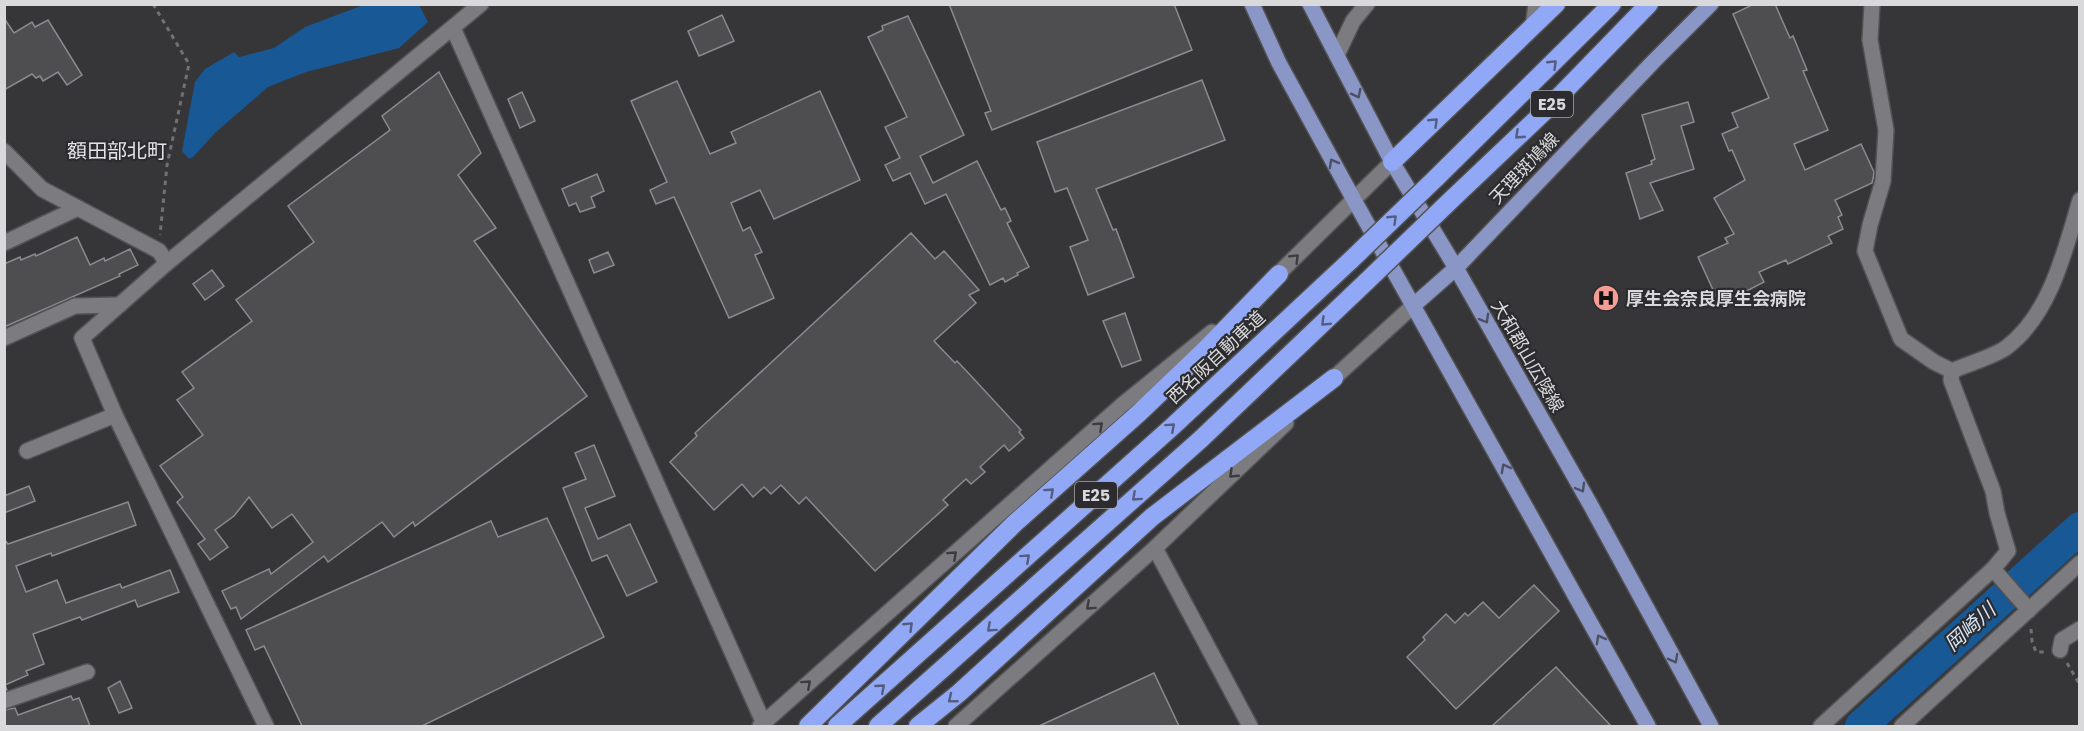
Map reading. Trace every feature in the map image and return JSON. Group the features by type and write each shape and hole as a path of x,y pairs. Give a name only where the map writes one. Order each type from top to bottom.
{"highway":[{"path":"1392,162 1556,4"},
{"name":"西名阪自動車道","path":"837,726 1164,434 1351,260 1612,4"},
{"name":"E25","path":"878,726 1201,439 1546,110 1649,4"},
{"path":"1546,110 1614,52 1662,4"},
{"path":"808,726 1006,531 1205,351 1279,274"},
{"path":"918,726 959,693 1152,517 1334,378"}],"main road":[{"path":"1252,4 1279,63 1354,200 1648,726"},
{"name":"大和郡山広陵線","path":"1311,4 1392,162 1456,268 1590,504 1711,726"},
{"name":"天理斑鳩線","path":"1414,305 1456,268 1711,4"}],"street":[{"path":"266,726 116,416 82,339 119,305 163,257 481,4"},
{"path":"1337,55 1353,21 1368,4"},
{"path":"1533,27 1536,4"},
{"path":"1872,4 1870,40 1886,130 1883,181 1865,251 1901,339 1934,362 1952,371 2006,348 2034,320 2053,281 2079,200"},
{"path":"453,28 629,419 763,725 1122,405 1203,340 1279,274 1392,162"},
{"path":"6,155 42,189 163,257"},
{"path":"4,243 78,208"},
{"path":"4,338 75,306 119,305"},
{"path":"956,726 1155,548 1414,305"},
{"path":"1821,726 1993,569 2008,551 1997,513 1994,491 1951,380 1952,371"},
{"path":"27,451 116,416"},
{"path":"1155,548 1250,726"},
{"path":"1902,726 2079,563"},
{"path":"1993,569 2029,610"},
{"path":"2060,650 2062,640 2079,630"},
{"path":"4,701 87,672"}],"path":[{"path":"153,4 189,64 167,165 163,257"},
{"path":"2029,610 2032,641 2036,652 2060,650 2079,686"}],"water":[{"path":"366,4 419,5 428,22 399,48 306,72 268,87 216,132 193,157 189,159 182,151 195,82 205,69 234,52 239,57 274,48 305,27"}],"building":[{"path":"949,4 1174,4 1192,50 992,130 985,113 991,111"},
{"path":"1754,4 1775,4 1790,38 1793,36 1807,70 1803,71 1828,130 1794,144 1805,170 1861,144 1874,172 1872,183 1835,200 1842,215 1838,217 1843,229 1828,236 1832,243 1788,264 1786,260 1759,272 1764,282 1720,305 1698,257 1728,243 1725,238 1734,234 1714,198 1745,180 1722,134 1738,127 1732,113 1769,98 1733,14"},
{"path":"722,15 734,41 699,56 688,31"},
{"path":"908,16 964,135 920,156 933,183 977,161 1001,210 1005,208 1011,221 1007,223 1029,267 1005,282 1003,278 990,285 946,194 925,204 910,173 893,181 885,165 900,158 885,127 907,117 868,37 883,30 882,26"},
{"path":"4,18 14,33 32,22 35,27 48,20 82,75 67,85 58,72 43,81 40,76 36,78 32,74 4,90"},
{"path":"439,72 481,153 458,175 496,228 474,241 587,396 415,526 413,522 394,537 382,522 328,562 324,556 241,619 236,607 231,609 222,591 269,569 271,574 313,542 292,514 272,528 249,497 234,516 215,530 228,547 210,560 198,544 205,539 177,502 183,497 160,466 203,435 177,400 194,388 182,372 252,321 236,300 314,242 288,206 390,130 382,116"},
{"path":"1202,80 1225,140 1096,189 1113,230 1116,229 1134,277 1088,295 1070,247 1088,240 1067,188 1055,192 1037,142"},
{"path":"677,81 710,154 736,143 731,132 820,91 860,180 774,219 760,190 731,203 743,231 750,227 762,252 755,255 774,298 729,318 674,197 656,204 650,190 667,182 631,101"},
{"path":"522,92 535,121 520,128 508,99"},
{"path":"1688,102 1694,122 1681,126 1694,169 1650,183 1663,210 1640,219 1626,173 1652,164 1651,161 1655,159 1642,115"},
{"path":"597,174 604,191 591,197 595,207 580,212 576,203 569,206 562,189"},
{"path":"911,233 935,259 944,251 979,290 969,295 976,303 934,341 973,378 1021,430 1019,432 1024,438 1009,451 1004,445 980,467 985,472 971,484 966,479 943,500 948,505 875,571 806,497 799,504 781,485 771,494 764,487 753,497 742,484 714,510 670,462 697,436 695,433"},
{"path":"77,237 90,265 104,258 105,261 130,249 138,265 119,274 120,276 4,327 4,264 20,257 21,260 35,254 36,256"},
{"path":"608,252 614,265 594,273 589,260"},
{"path":"212,270 224,286 205,300 193,284"},
{"path":"1125,313 1141,360 1122,367 1103,321"},
{"path":"594,445 615,496 585,508 598,539 630,524 657,582 627,596 607,555 592,561 563,488 586,479 575,453"},
{"path":"29,486 35,501 4,513 4,496"},
{"path":"128,502 136,525 52,556 51,553 16,566 26,592 57,580 66,603 120,584 122,588 170,570 179,592 138,607 135,600 82,620 80,617 33,634 44,664 26,671 28,675 5,685 7,690 4,690 4,539 8,544"},
{"path":"547,518 604,637 422,726 302,726 264,646 255,650 246,630 491,521 498,537"},
{"path":"1534,585 1559,611 1456,709 1407,657 1425,640 1423,637 1446,614 1455,623 1465,613 1468,616 1483,602 1499,618"},
{"path":"1556,667 1611,726 1492,726"},
{"path":"1154,673 1179,726 1039,726"},
{"path":"120,681 132,708 119,713 108,688"},
{"path":"71,696 73,700 79,698 90,726 4,726 4,710 15,708 18,715"}],"waterway":[{"name":"岡崎川","path":"1861,726 2080,528"}],"place":[{"name":"厚生会奈良厚生会病院","path":"1606,298"}],"district":[{"name":"額田部北町","path":"117,151"}]}
